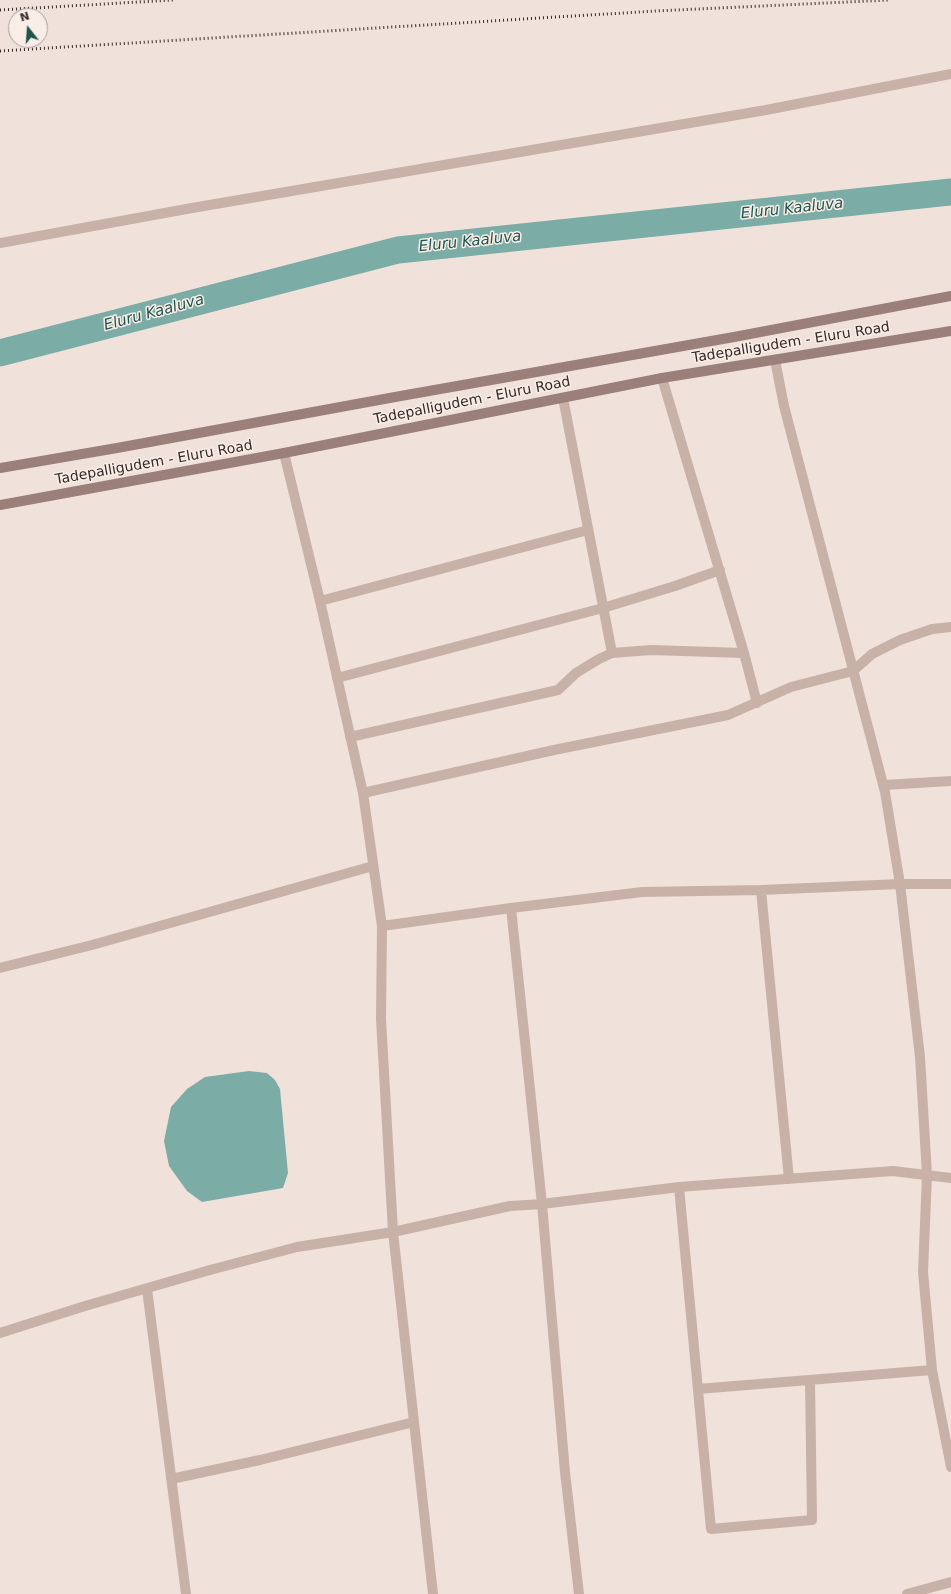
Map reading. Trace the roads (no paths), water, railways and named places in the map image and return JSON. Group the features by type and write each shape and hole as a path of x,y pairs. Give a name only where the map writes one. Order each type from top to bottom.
{"main road":[{"name":"Tadepalligudem - Eluru Road","path":"0,468 734,337 951,296"},
{"name":"Tadepalligudem - Eluru Road","path":"0,505 284,453 662,378 951,331"}],"street":[{"path":"0,243 192,208 758,112 951,74"},
{"path":"775,360 784,406 884,785 900,884 920,1058 927,1175 923,1272 932,1370 951,1467"},
{"path":"662,378 744,652 757,703"},
{"path":"563,398 612,653"},
{"path":"284,453 320,601 363,793 382,926 381,1020 393,1232 433,1594"},
{"path":"320,601 588,530"},
{"path":"337,678 603,608 675,586 720,570"},
{"path":"363,793 554,750 728,715 791,687 853,670 872,654 900,640 932,629 951,627"},
{"path":"350,737 558,690 576,673 612,653 651,650 744,652"},
{"path":"884,785 951,781"},
{"path":"0,968 107,941 373,866"},
{"path":"382,926 642,892 761,890 900,884 951,884"},
{"path":"761,890 789,1179"},
{"path":"511,908 542,1204 565,1472 578,1594"},
{"path":"0,1333 147,1288 297,1247 393,1232 510,1206 542,1204 679,1187 893,1171 951,1178"},
{"path":"679,1187 711,1529 812,1520 810,1380"},
{"path":"147,1288 186,1594"},
{"path":"698,1389 932,1370"},
{"path":"171,1479 260,1460 414,1422"},
{"path":"907,1594 951,1582"}],"water":[{"path":"249,1071 267,1073 275,1080 280,1089 288,1173 283,1188 202,1202 187,1191 169,1166 164,1141 171,1107 187,1089 205,1077"}],"waterway":[{"name":"Eluru Kaaluva","path":"0,353 398,250 951,192"}],"railway":[{"path":"0,10 173,0"},
{"path":"0,51 655,11 890,0"}]}
